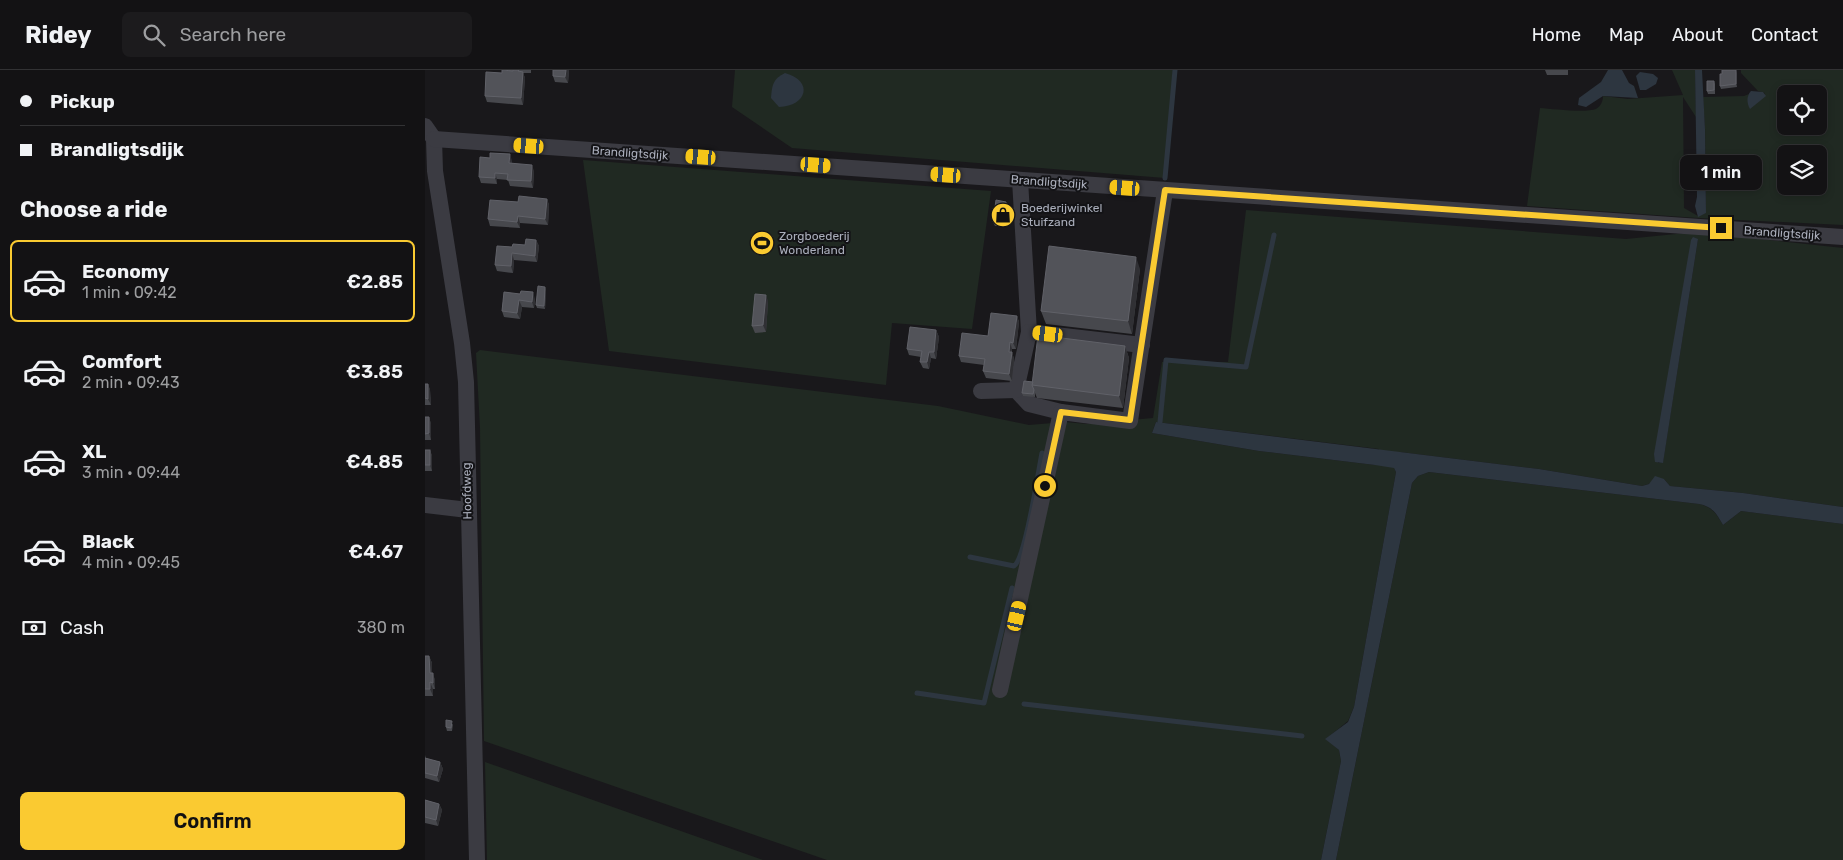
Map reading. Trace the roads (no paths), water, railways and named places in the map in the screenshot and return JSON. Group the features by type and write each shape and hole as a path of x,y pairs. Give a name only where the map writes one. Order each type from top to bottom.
{"street":[{"name":"Brandligtsdijk","path":"430,133 1021,180 1843,237"},
{"name":"Hoofdweg","path":"430,133 462,343 466,382 477,860"},
{"path":"1016,390 1029,332 1021,180"},
{"path":"981,391 1016,390 1029,404 1061,412 1130,420 1165,190"},
{"path":"1029,332 1142,346"},
{"path":"1000,690 1061,412"},
{"path":"425,505 468,510"}],"waterway":[{"path":"1165,178 1175,70"},
{"path":"1160,422 1166,360 1246,367 1274,235"},
{"path":"970,557 1014,566 1023,548 1027,532 1042,453"},
{"path":"917,693 984,703 1012,588"},
{"path":"1024,704 1302,736"}],"place":[{"name":"Boederijwinkel Stuifzand","path":"1003,215"},
{"name":"Zorgboederij Wonderland","path":"762,243"}]}
